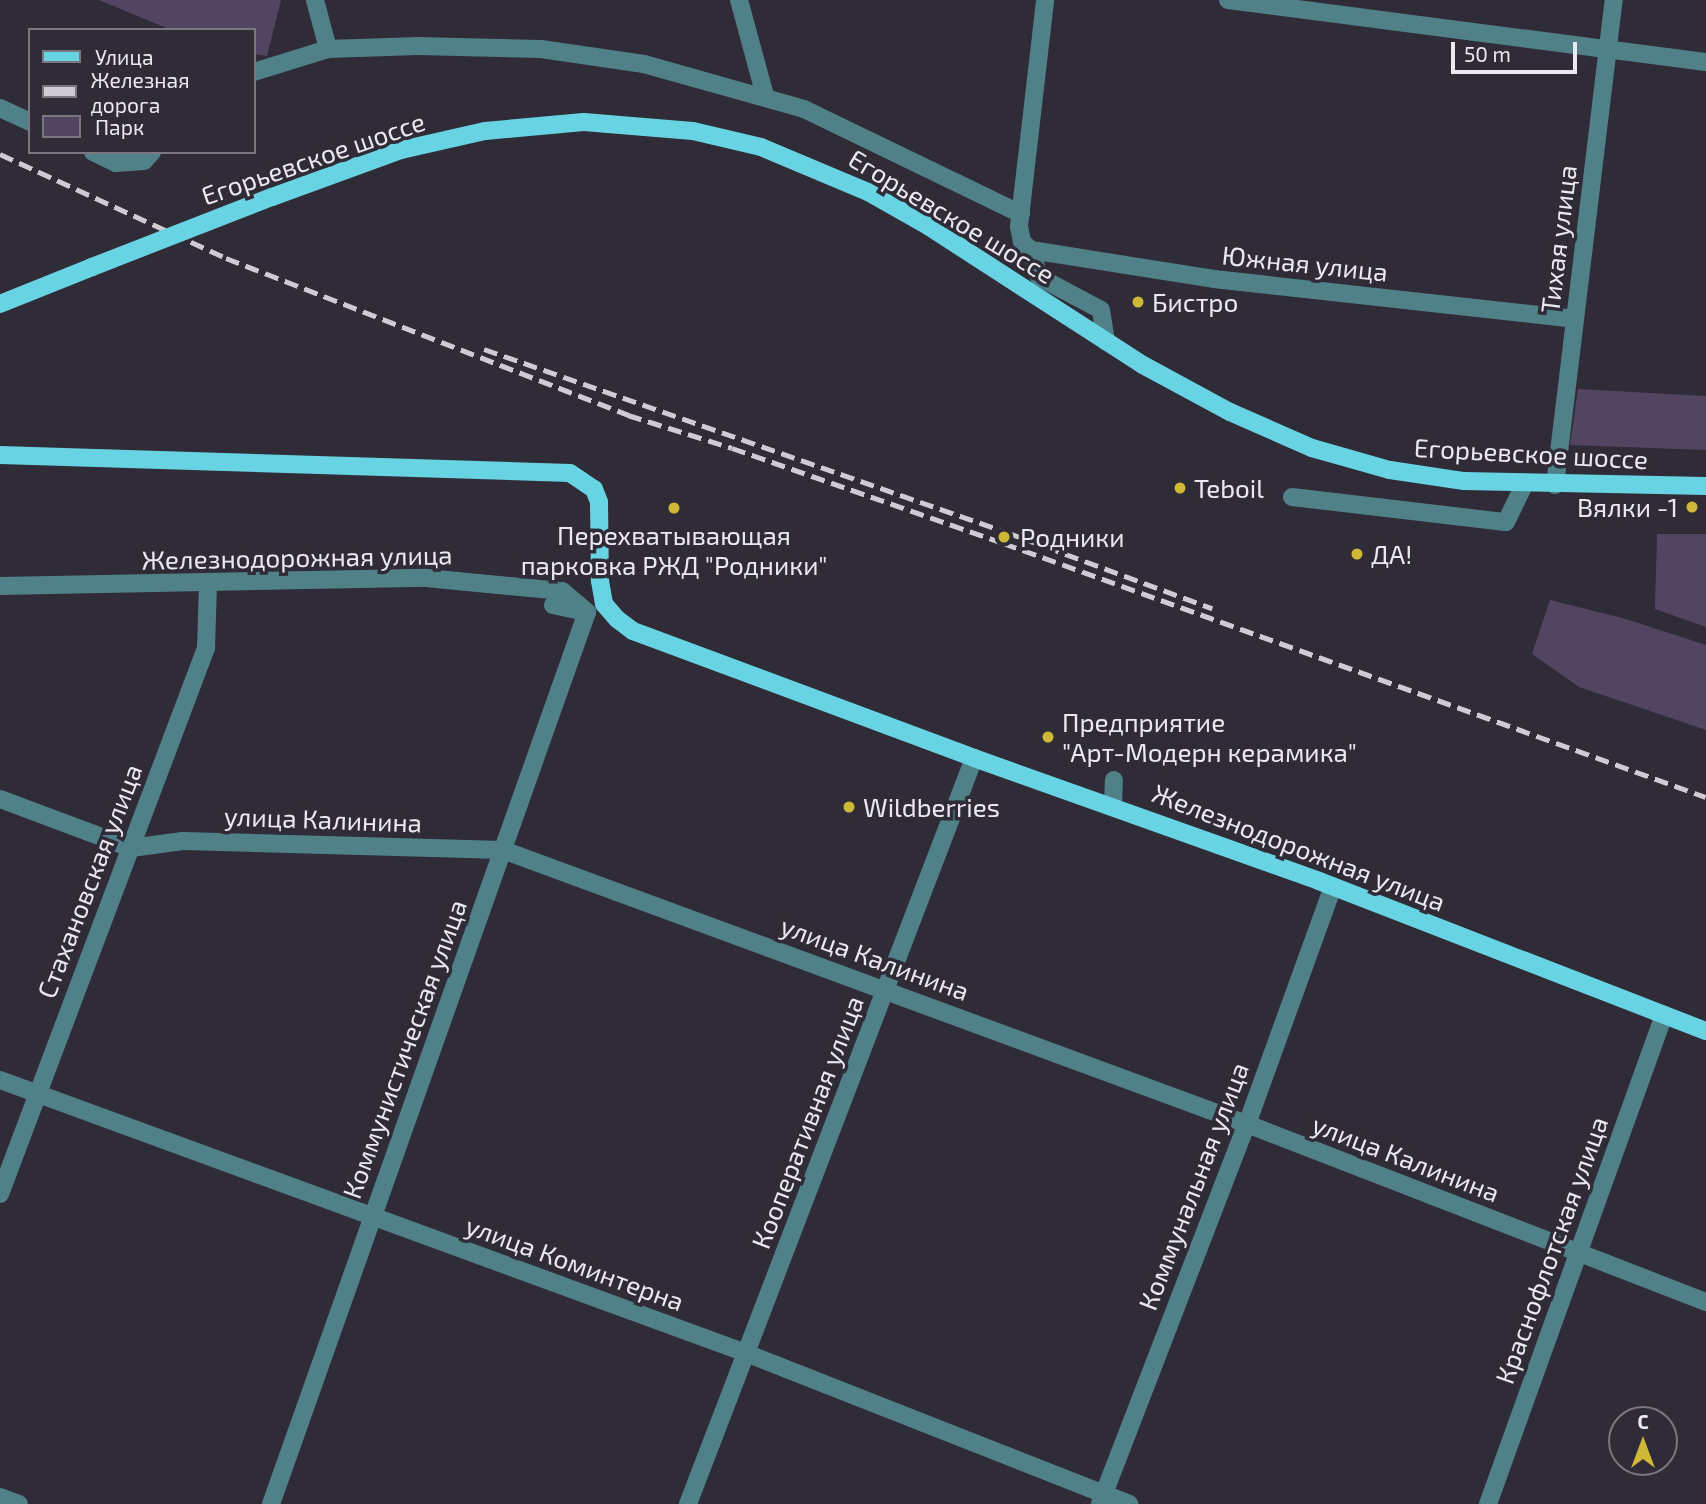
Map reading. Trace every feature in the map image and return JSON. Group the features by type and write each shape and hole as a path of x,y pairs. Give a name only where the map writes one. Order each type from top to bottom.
{"main road":[{"name":"Егорьевское шоссе","path":"0,304 272,197 401,150 485,131 584,122 693,131 761,147 834,175 868,192 928,226 1106,342 1230,412 1312,448 1355,462 1426,476 1555,485 1706,486"},
{"path":"0,455 570,472 594,489 599,502 600,581 604,604"},
{"name":"Железнодорожная улица","path":"604,604 617,620 633,631 974,758 1333,886 1706,1031"}],"street":[{"path":"315,0 328,50"},
{"path":"738,0 765,96"},
{"path":"1045,0 1021,214 1022,242 1031,250 1039,277 1101,310 1106,342"},
{"path":"1228,0 1706,62"},
{"name":"Тихая улица","path":"1555,485 1614,0"},
{"path":"256,71 328,50 418,46 541,49 644,64 804,109 1021,214"},
{"path":"0,108 28,121"},
{"path":"97,154 117,163 144,161 150,154"},
{"name":"Южная улица","path":"1031,250 1214,279 1574,319"},
{"path":"1292,496 1506,522 1525,483"},
{"name":"Железнодорожная улица","path":"0,586 426,578 562,591 587,612"},
{"name":"Стахановская улица","path":"0,1194 206,648 208,584"},
{"path":"553,605 587,612 604,604"},
{"name":"Коммунистическая улица","path":"271,1504 587,612"},
{"name":"Кооперативная улица","path":"688,1504 974,758"},
{"path":"1113,806 1114,780"},
{"name":"улица Калинина","path":"0,799 131,848 183,841 503,850 1247,1124 1706,1302"},
{"name":"Коммунальная улица","path":"1102,1500 1247,1124 1333,886"},
{"name":"Краснофлотская улица","path":"1488,1504 1576,1253 1664,1015"},
{"name":"улица Коминтерна","path":"0,1080 746,1353 1102,1500 1129,1504"},
{"path":"0,1497 19,1504"}],"green space":[{"path":"99,0 281,0 267,56 256,54 256,28 166,28"},
{"path":"1578,389 1706,396 1706,450 1570,445"},
{"path":"1657,534 1706,534 1706,627 1655,609"},
{"path":"1550,600 1626,619 1706,645 1706,730 1579,687 1532,654"}],"railway":[{"path":"0,154 226,258 628,415 732,448 1003,543 1706,797"},
{"path":"484,349 1006,532 1212,608"}],"place":[{"name":"Бистро","path":"1138,302"},
{"name":"Teboil","path":"1180,488"},
{"name":"Вялки -1","path":"1692,507"},
{"name":"Перехватывающая парковка РЖД \"Родники\"","path":"674,508"},
{"name":"Родники","path":"1004,537"},
{"name":"ДА!","path":"1357,554"},
{"name":"Предприятие \"Арт-Модерн керамика\"","path":"1048,737"},
{"name":"Wildberries","path":"849,807"}]}
